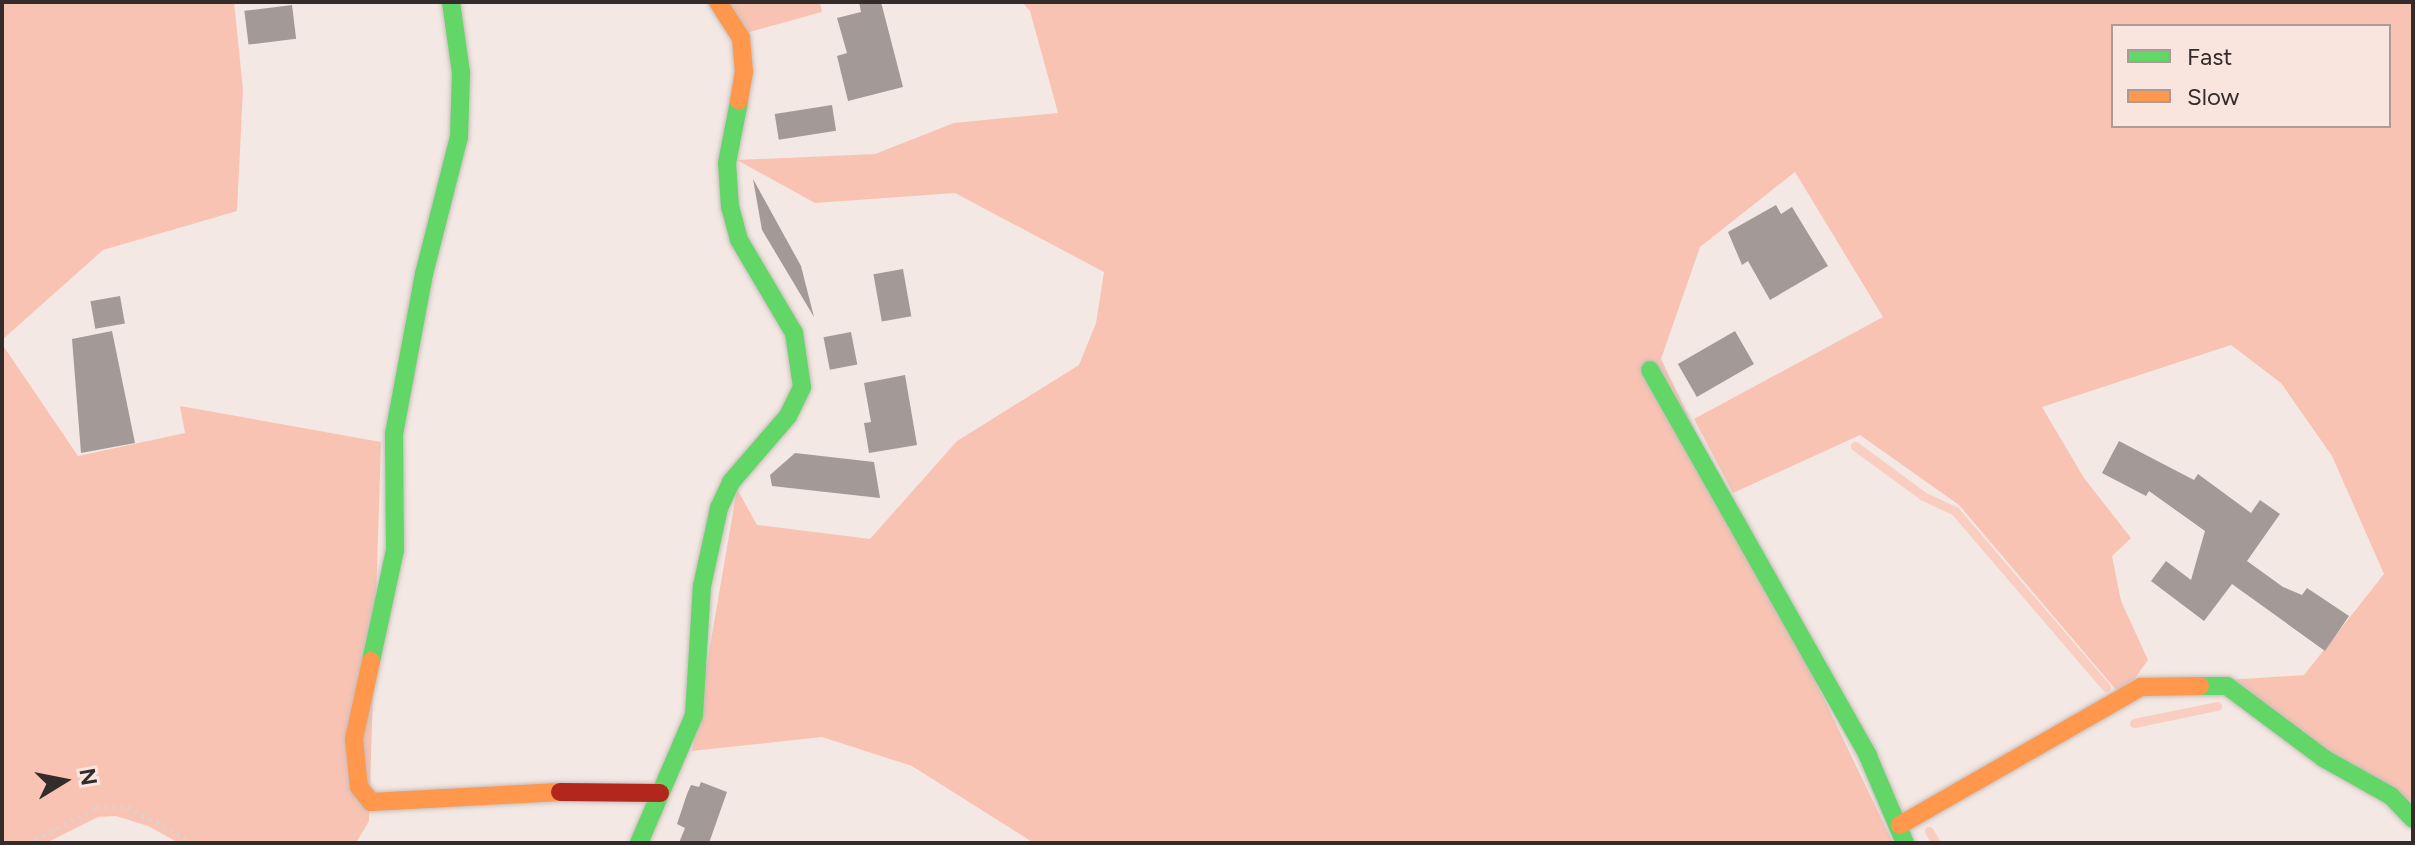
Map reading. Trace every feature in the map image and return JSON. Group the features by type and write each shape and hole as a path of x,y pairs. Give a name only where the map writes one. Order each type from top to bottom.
{"street":[{"path":"451,2 461,73 459,137 424,274 394,434 395,550 354,739 359,787 371,802 629,789 660,793"},
{"path":"639,843 694,715 702,586 719,508 731,482 788,416 802,387 794,333 739,240 730,207 727,163 744,72 741,38 718,2"},
{"path":"1650,370 1868,756 1902,834 2141,687 2227,686 2325,759 2391,796 2413,819"}],"path":[{"path":"29,843 97,807 128,807 194,843"}],"shaded area":[{"path":"2,2 234,2 243,90 237,211 103,250 2,340"},
{"path":"728,2 820,2 822,12 746,33"},
{"path":"1022,2 2413,2 2413,809 2226,680 2304,675 2384,574 2332,456 2281,383 2231,345 2042,407 2084,478 2131,538 2112,556 2121,601 2148,660 2135,678 2117,691 1959,505 1860,435 1733,493 1694,419 1883,317 1795,172 1700,247 1661,359 1893,843 1034,843 912,766 822,737 692,751 737,489 757,525 870,539 957,441 1079,365 1096,323 1104,272 955,193 815,203 737,160 875,154 954,123 1058,113 1030,11"},
{"path":"2,344 78,456 185,433 180,406 381,442 369,821 356,843 179,843 148,826 116,816 98,817 46,843 2,843"}],"building":[{"path":"859,2 881,2 903,87 848,101 837,56 847,53 837,18 861,12"},
{"path":"292,5 296,39 249,45 244,11"},
{"path":"832,105 836,131 779,140 775,114"},
{"path":"753,179 801,266 814,317 762,230"},
{"path":"1776,205 1781,214 1792,207 1828,266 1770,300 1748,261 1742,265 1728,232"},
{"path":"903,269 911,316 882,321 873,274"},
{"path":"120,296 125,324 95,329 90,301"},
{"path":"112,331 135,443 81,453 72,339"},
{"path":"1735,331 1754,364 1697,397 1678,364"},
{"path":"851,332 857,364 830,370 824,337"},
{"path":"905,375 917,445 869,453 864,423 871,422 864,383"},
{"path":"2119,441 2194,480 2198,474 2251,513 2260,500 2280,514 2247,561 2283,587 2302,595 2307,588 2349,616 2325,651 2232,584 2204,621 2151,581 2166,561 2191,580 2205,531 2149,491 2146,496 2102,473"},
{"path":"795,453 874,462 880,498 772,486 770,475"},
{"path":"701,782 727,792 709,843 679,843 685,828 677,824 687,794 691,785 699,787"}],"waterway":[{"path":"1855,446 1923,496 1955,511 2106,687"},
{"path":"2134,723 2217,706"},
{"path":"1929,831 1936,843"}],"traffic: fast":[{"path":"371,661 395,550 394,434 424,274 459,137 461,73 451,2"},
{"path":"639,843 694,715 702,586 719,508 731,482 788,416 802,387 794,333 739,240 730,207 727,163 739,101"},
{"path":"1650,370 1868,756 1905,843"},
{"path":"2200,686 2227,686 2325,759 2391,796 2413,819"}],"traffic: slow":[{"path":"718,2 741,38 744,72 739,101"},
{"path":"371,661 354,739 359,787 371,802 560,792"},
{"path":"1900,825 2141,687 2200,686"}],"traffic: jam":[{"path":"560,792 660,793"}]}
